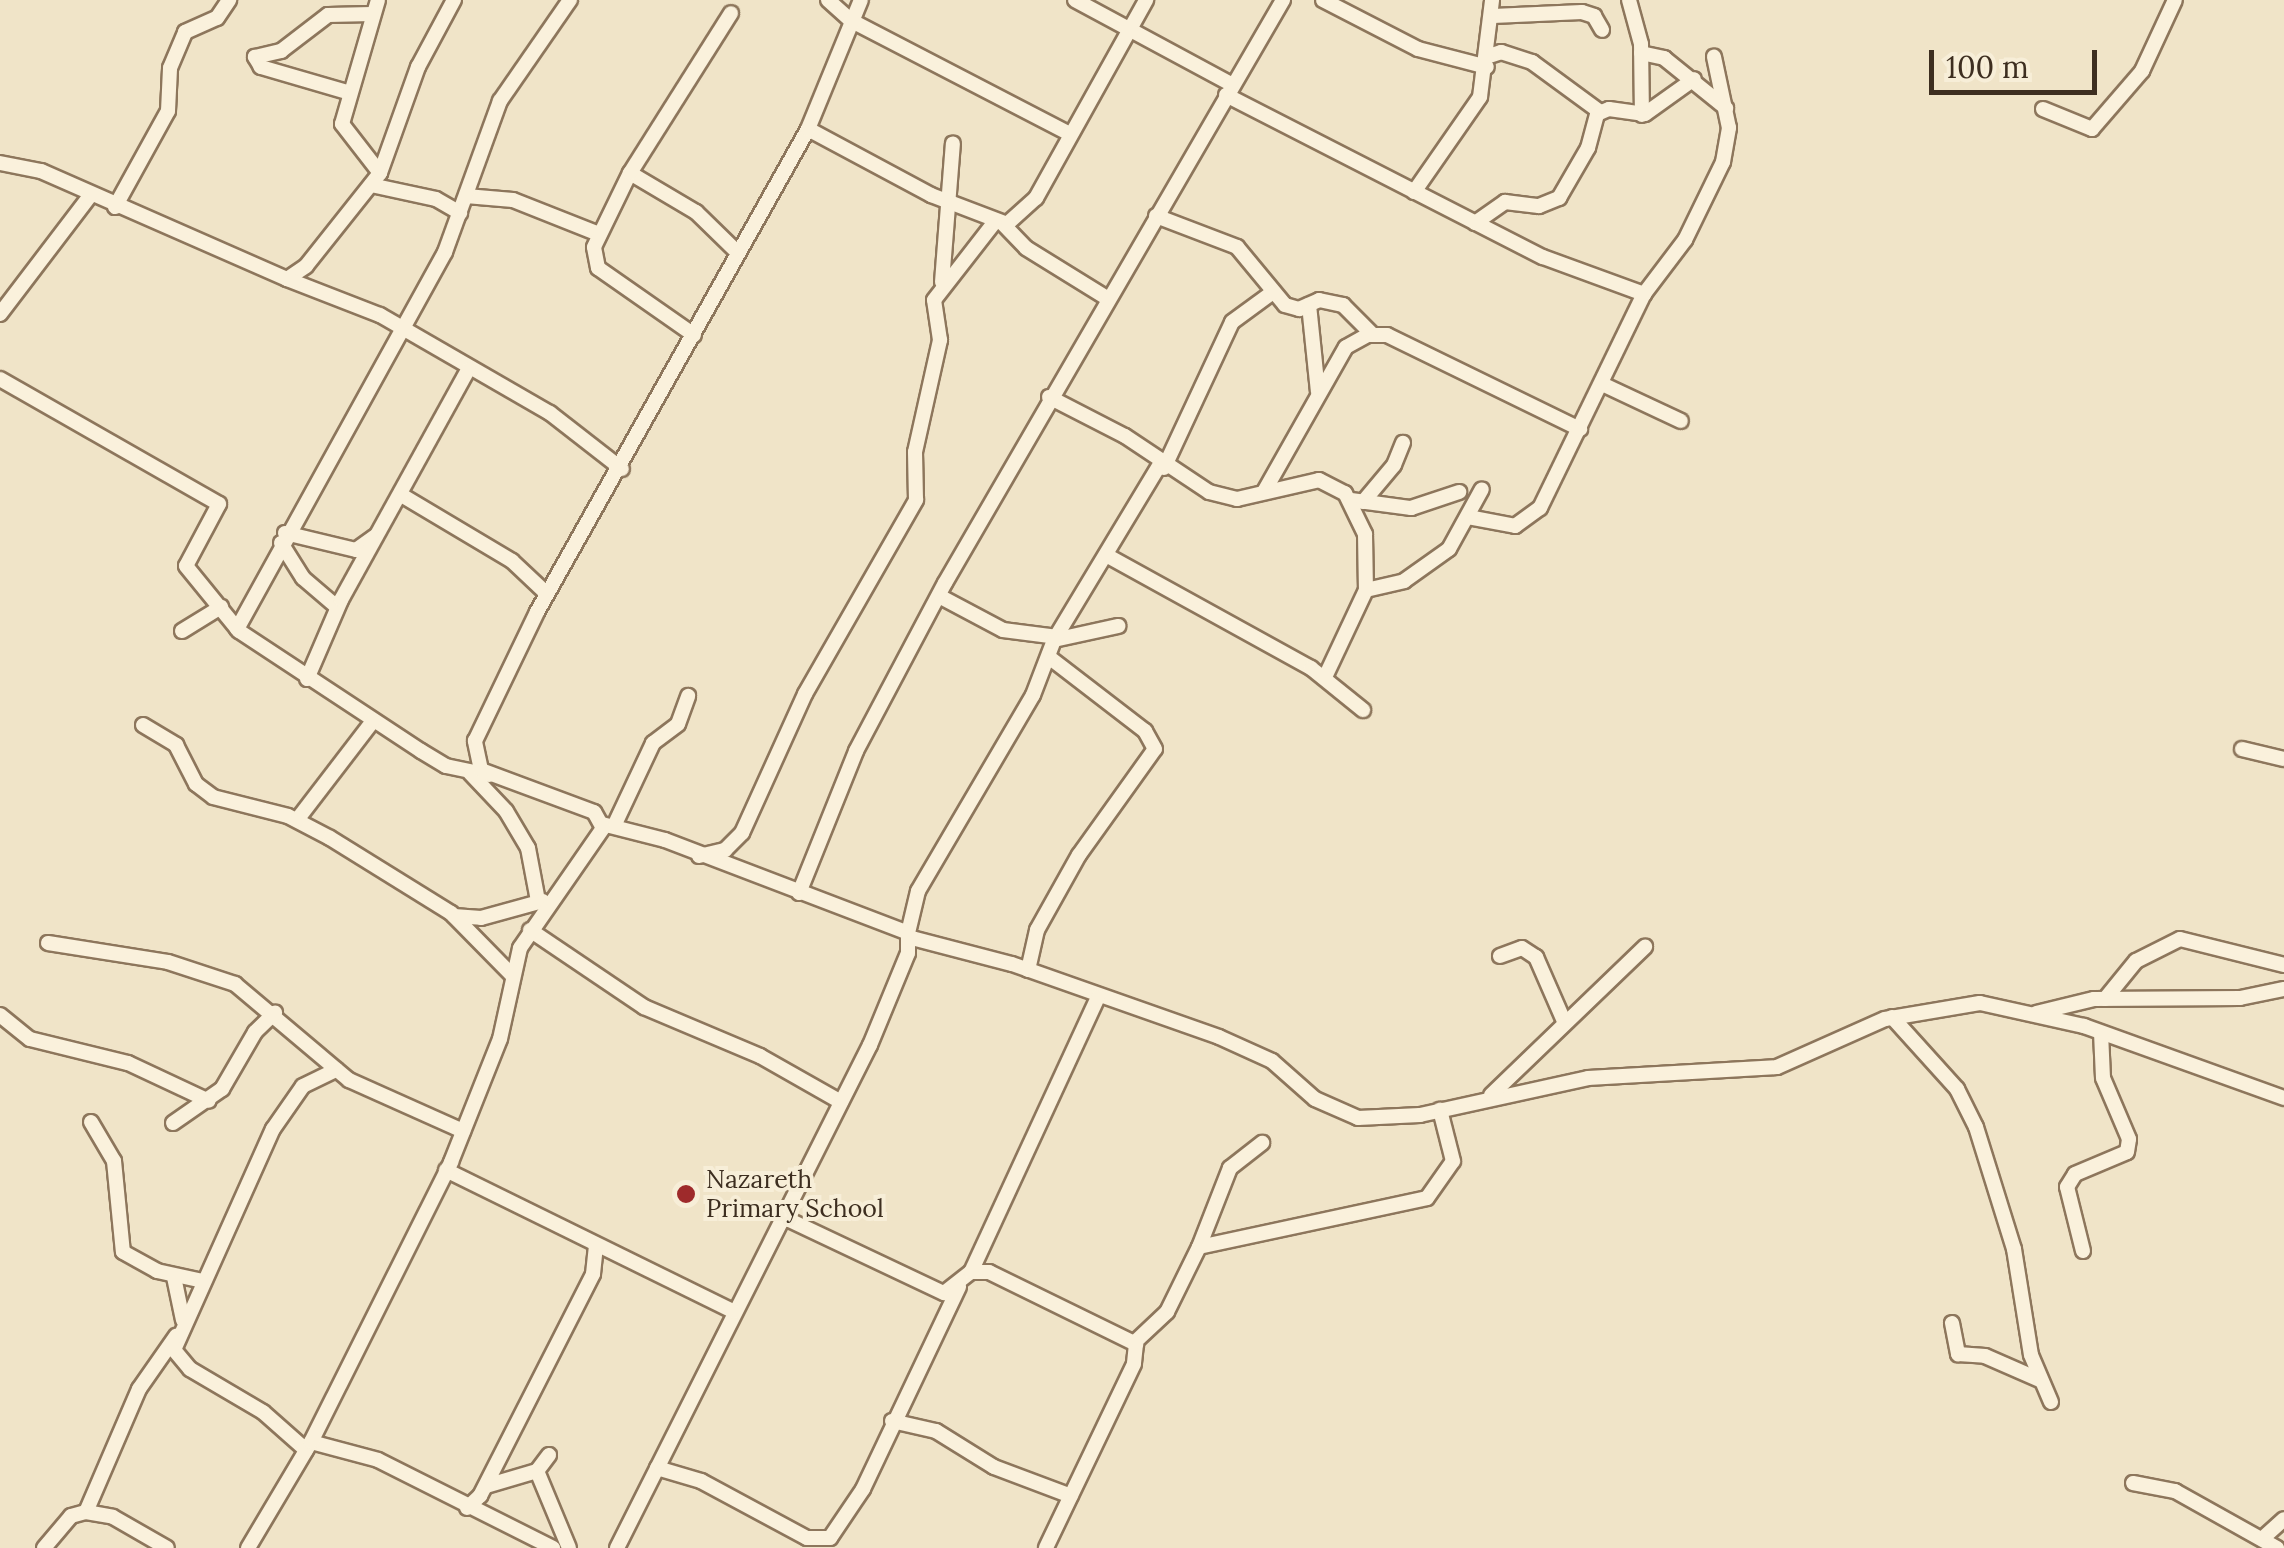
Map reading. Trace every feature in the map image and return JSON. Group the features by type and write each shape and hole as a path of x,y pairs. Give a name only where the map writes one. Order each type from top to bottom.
{"street":[{"path":"115,207 168,111 170,68 185,32 216,18 229,0"},
{"path":"325,0 339,10"},
{"path":"287,279 306,266 375,179 418,67 454,0"},
{"path":"236,628 402,329 460,213 500,101 570,0"},
{"path":"828,0 850,20 1070,134"},
{"path":"491,775 476,758 475,741 547,594 622,469 737,252 808,129 861,0"},
{"path":"1075,0 1414,192 1475,223 1644,294"},
{"path":"942,282 966,265 999,223 1036,198 1146,0"},
{"path":"799,894 856,751 939,596 1048,397 1284,0"},
{"path":"1323,0 1418,49 1488,61 1501,52 1532,62 1600,112 1642,115 1694,79"},
{"path":"1629,0 1642,53 1642,115"},
{"path":"2042,109 2092,129 2142,71 2175,0"},
{"path":"347,92 256,63 258,54 281,51 339,10 375,7 347,92 342,124 375,179 436,199 460,213"},
{"path":"1414,192 1456,137 1480,97 1488,61 1492,8 1582,12 1602,30"},
{"path":"694,335 598,268 592,258 599,234 630,172 731,13"},
{"path":"1642,53 1664,58 1727,109"},
{"path":"1468,517 1502,527 1527,520 1558,479 1644,294 1686,240 1724,162 1727,109 1714,57"},
{"path":"1475,223 1505,202 1539,206 1559,198 1600,112"},
{"path":"808,129 948,202 999,223 1026,248 1107,298"},
{"path":"698,856 724,850 742,832 804,694 916,500 916,452 940,340 934,300 942,282 954,143"},
{"path":"0,163 41,171 115,207 287,279 358,304 468,370 550,413 622,469"},
{"path":"630,172 696,212 737,252"},
{"path":"0,314 90,196"},
{"path":"466,196 513,200 599,234"},
{"path":"1156,216 1237,247 1273,292 1293,309 1343,305 1373,335"},
{"path":"617,1548 785,1218 888,1004 918,891 1056,638 1162,466 1232,322 1273,292"},
{"path":"1309,305 1318,392"},
{"path":"1265,490 1346,347 1373,335 1386,335 1580,429"},
{"path":"307,679 338,607 403,496 468,370"},
{"path":"0,378 219,504 186,566 236,628 373,721 470,773 506,810 528,848 544,901"},
{"path":"1602,384 1680,421"},
{"path":"1048,397 1125,436 1162,466 1225,496 1319,480 1357,501 1411,508 1460,492"},
{"path":"1357,501 1394,464 1402,444"},
{"path":"1366,590 1428,567 1449,550 1482,489"},
{"path":"403,496 512,561 547,594"},
{"path":"1325,677 1366,590 1365,534 1357,501"},
{"path":"283,538 356,550 379,534"},
{"path":"283,538 303,578 338,607"},
{"path":"1106,555 1325,677 1363,710"},
{"path":"939,596 1002,630 1056,638 1118,626"},
{"path":"182,631 221,607"},
{"path":"1028,970 1037,930 1079,855 1154,749 1145,731 1048,657"},
{"path":"248,1548 308,1446 446,1170 500,1039 512,975 544,901 596,844 653,743 678,724 688,696"},
{"path":"297,820 373,721"},
{"path":"143,725 176,745 196,784 213,796 297,820 454,916 512,975"},
{"path":"2242,749 2284,759"},
{"path":"470,773 491,775 594,812 608,825 908,935 1028,970 1272,1061 1316,1099 1358,1118 1440,1110 1490,1095 1648,1072 1776,1068 1892,1016 1980,1002 2036,1013 2101,1033 2284,1098"},
{"path":"454,916 481,918 544,901"},
{"path":"530,930 644,1007 760,1056 842,1102"},
{"path":"2106,999 2136,961 2180,939 2284,965"},
{"path":"48,943 168,962 234,984 274,1013 336,1070 463,1131"},
{"path":"1490,1095 1645,947"},
{"path":"1500,956 1522,948 1536,958 1564,1021"},
{"path":"2036,1013 2106,999 2240,998 2284,989"},
{"path":"658,1468 701,1482 807,1538 828,1545 848,1517 959,1286 972,1272 1098,997"},
{"path":"173,1123 208,1101 274,1013"},
{"path":"0,1015 30,1040 110,1056 208,1101"},
{"path":"1892,1016 1957,1089 1976,1127 2014,1248 2024,1332 2051,1402"},
{"path":"2083,1251 2067,1187 2075,1174 2127,1152 2129,1139 2103,1078 2101,1033"},
{"path":"86,1512 139,1389 180,1328 272,1128 302,1086 336,1070"},
{"path":"1199,1247 1427,1198 1453,1161 1440,1110"},
{"path":"90,1122 114,1161 124,1252 174,1277 203,1282"},
{"path":"1046,1548 1134,1364 1134,1342 1166,1312 1199,1247 1230,1168 1262,1143"},
{"path":"446,1170 690,1294 734,1312"},
{"path":"785,1218 937,1291 959,1286"},
{"path":"467,1508 486,1486 595,1269 596,1247"},
{"path":"595,1269 614,1255"},
{"path":"972,1272 988,1272 1031,1289 1134,1342"},
{"path":"174,1277 179,1360 263,1412 308,1446 378,1460 552,1548"},
{"path":"690,1294 730,1328"},
{"path":"1952,1323 1958,1354 1985,1356 2040,1380"},
{"path":"892,1421 936,1430 994,1467 1070,1496"},
{"path":"486,1486 536,1471 549,1455"},
{"path":"536,1471 569,1548"},
{"path":"2134,1483 2175,1490 2277,1548"},
{"path":"44,1548 72,1516 86,1512 114,1517 167,1548"},
{"path":"2263,1538 2284,1520"}],"place":[{"name":"Nazareth Primary School","path":"686,1194"}]}
